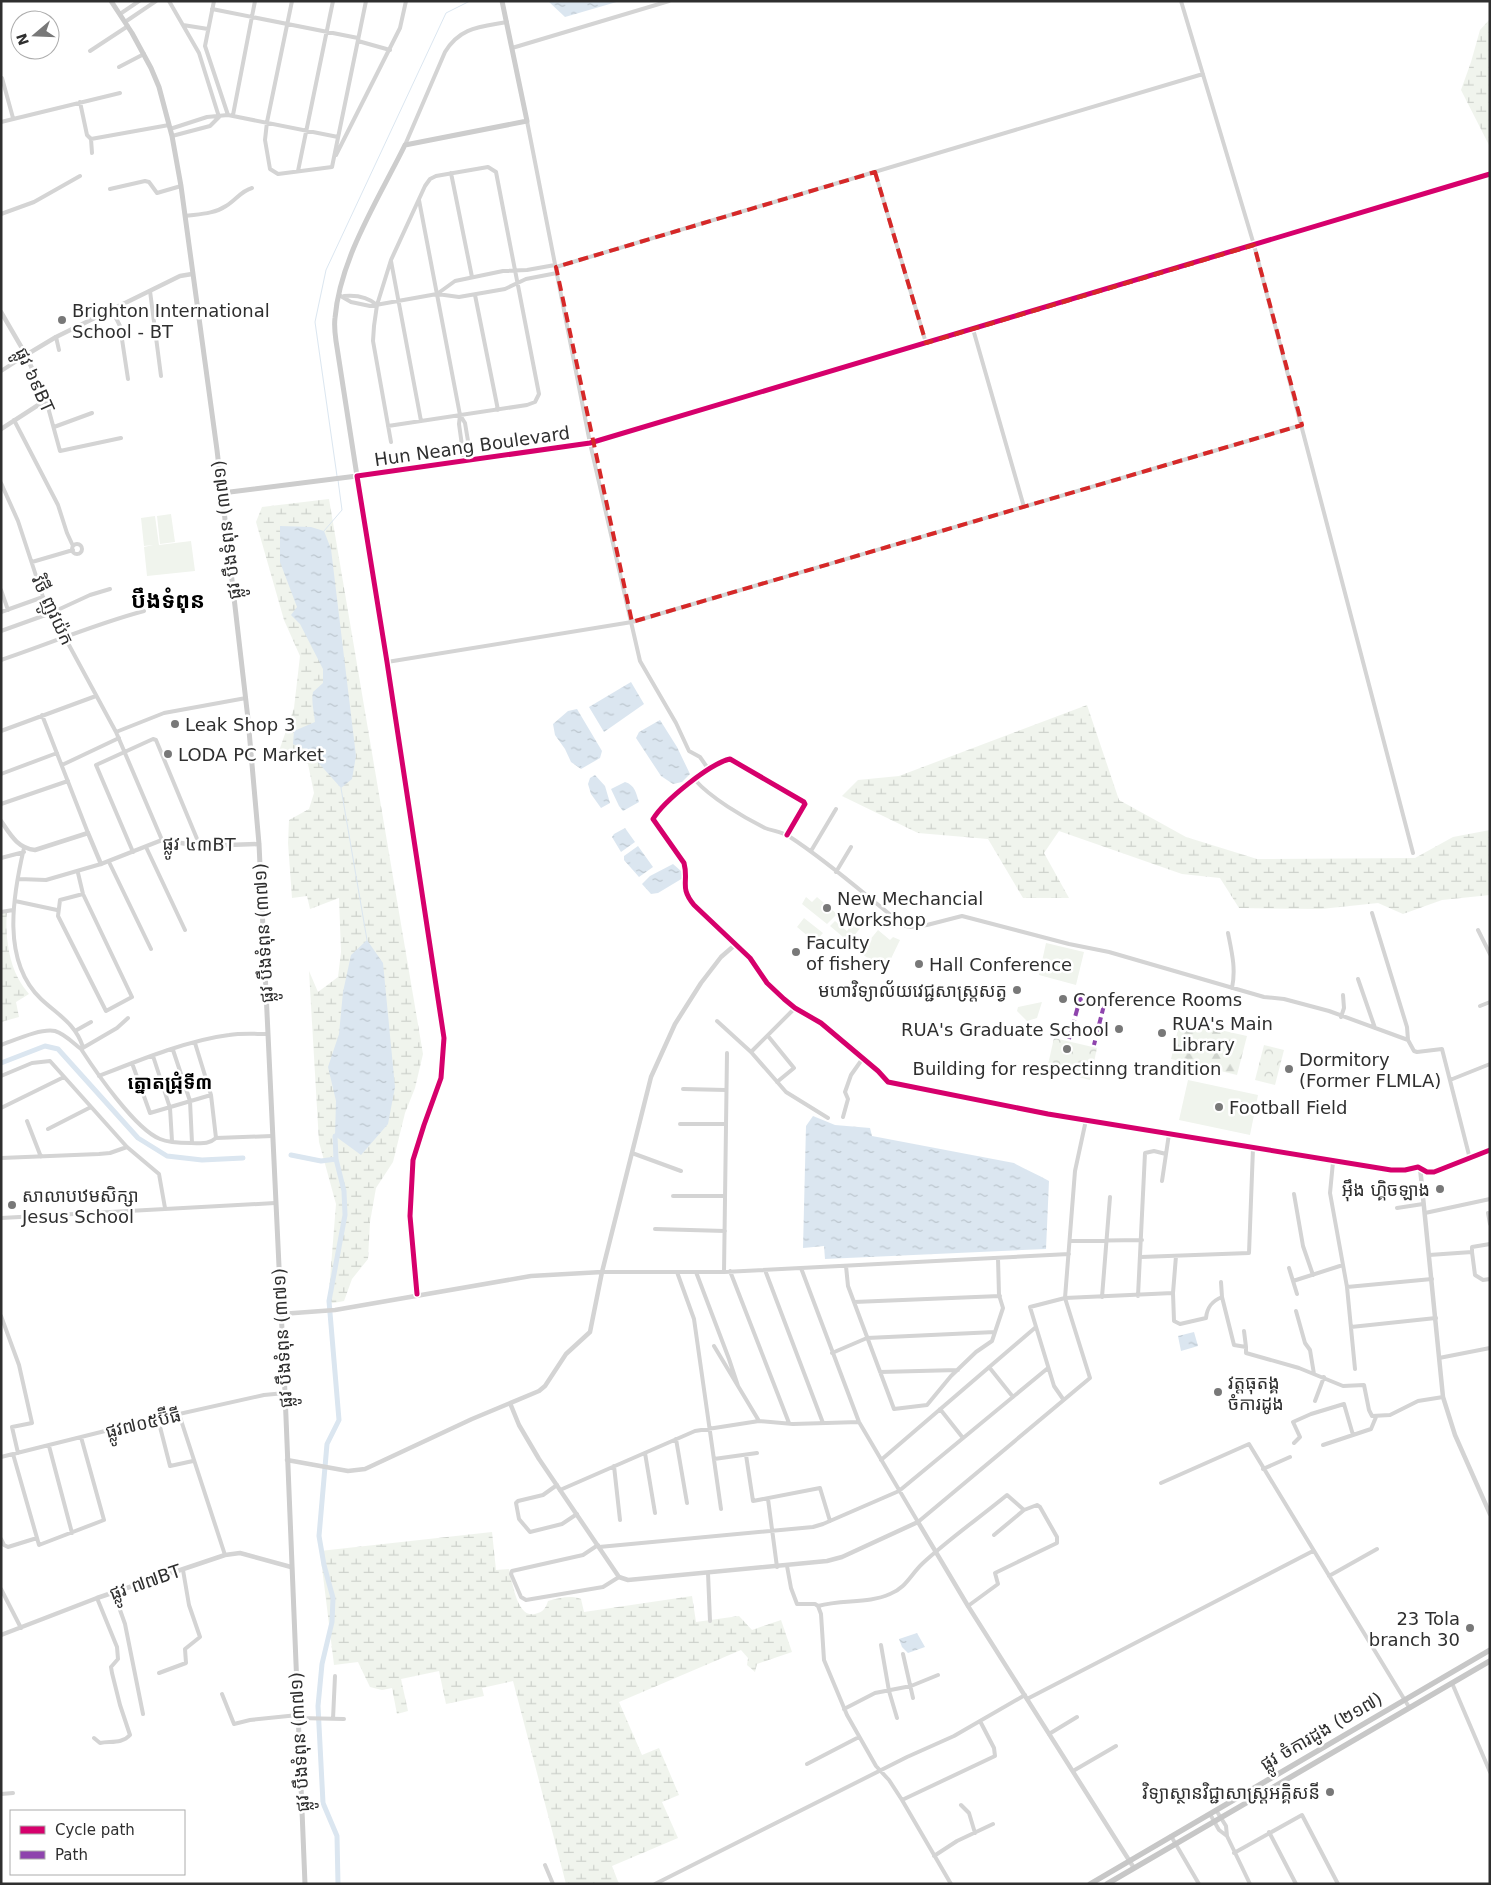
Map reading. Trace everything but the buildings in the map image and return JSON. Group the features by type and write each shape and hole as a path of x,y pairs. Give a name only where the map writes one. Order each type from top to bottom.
{"main road":[{"name":"ផ្លូវ បឹងទំពុន (៣៧១)","path":"111,1 144,54 159,87 172,136 181,186 222,493 246,698 259,844 285,1393 305,1884"},
{"name":"Hun Neang Boulevard","path":"502,1 527,121"},
{"path":"357,476 336,341 335,319 352,252 405,144 527,121"},
{"name":"Hun Neang Boulevard","path":"222,493 357,476"},
{"name":"ផ្លូវ ចំការដូង (២១៧)","path":"1090,1884 1490,1650"},
{"name":"ផ្លូវ ចំការដូង (២១៧)","path":"1107,1884 1490,1661"}],"street":[{"path":"120,14 139,1"},
{"path":"90,51 156,1"},
{"path":"170,1 199,53 219,117"},
{"path":"214,1 205,46 230,115"},
{"path":"230,115 255,1"},
{"path":"292,1 264,140 270,169 278,174 332,167 366,1"},
{"path":"298,172 333,1"},
{"path":"334,159 390,50 400,28 406,1"},
{"path":"512,48 669,1"},
{"path":"1181,1 1254,245 1413,853"},
{"path":"212,9 327,32 390,50"},
{"path":"405,144 445,52 452,41 461,33 506,20"},
{"path":"183,25 208,29"},
{"path":"119,67 144,54"},
{"path":"437,294 455,281 503,271 555,266 1203,74"},
{"path":"2,78 13,118"},
{"path":"1,122 120,92"},
{"path":"80,102 92,153"},
{"path":"90,140 170,127 207,117 230,115 338,137"},
{"path":"172,136 210,126 219,117"},
{"name":"Hun Neang Boulevard","path":"357,476 590,443 527,121"},
{"path":"388,426 527,405 535,402 539,394 496,172 488,167 450,173 430,179 391,260 377,305 373,341 388,426 391,442"},
{"path":"875,172 926,343"},
{"path":"450,173 472,277"},
{"path":"709,770 700,757 689,751 676,723 640,661 590,443 1490,174"},
{"path":"1,214 34,202 80,176"},
{"path":"110,189 145,181 157,193 181,186"},
{"path":"185,216 216,211 252,188"},
{"path":"419,200 460,415 459,424 464,460"},
{"path":"391,260 421,421"},
{"path":"536,269 538,277"},
{"path":"377,305 437,294 459,297 505,289 517,283 557,273"},
{"path":"1,371 56,336 180,276 192,274"},
{"path":"150,291 161,376"},
{"path":"475,294 498,410"},
{"path":"341,296 351,295 371,300 377,305"},
{"path":"112,310 120,326 128,378"},
{"name":"ផ្លូវ ៦៩BT","path":"1,312 26,355 46,400 60,451 120,438"},
{"path":"973,329 1024,507"},
{"path":"56,336 60,350"},
{"path":"1,429 46,400"},
{"path":"54,427 92,413"},
{"path":"460,415 465,422 471,459"},
{"path":"14,420 58,504 73,548 32,562"},
{"path":"387,662 632,622 1302,426"},
{"path":"462,442 468,441"},
{"path":"357,476 444,1038 441,1078 413,1160 410,1216 417,1294"},
{"name":"វិថី ញូវយ៉ក","path":"1,483 18,521 43,597 119,738 162,840"},
{"path":"1,631 52,613 90,595 110,589"},
{"path":"1,590 8,610"},
{"path":"1,612 43,597"},
{"path":"1,660 114,619 144,611"},
{"path":"1,730 96,696"},
{"path":"116,732 164,713 246,698"},
{"path":"19,879 46,880 101,864 42,715"},
{"path":"62,765 119,738"},
{"path":"133,852 96,765 153,739 156,740 200,846"},
{"path":"1,774 56,753"},
{"path":"787,835 804,802 732,760 726,760 709,770 668,800 653,819 684,864 686,869 684,888 688,898 750,958 767,983 795,1008 821,1023 878,1071 888,1082 982,1102 1333,1162 1398,1171 1420,1167 1427,1172 1434,1172 1490,1150"},
{"path":"695,780 709,793 763,827 787,835 902,925 910,927 927,925 962,916 1068,944 1108,952 1232,988 1298,1003 1408,1040"},
{"path":"1,804 68,781"},
{"path":"811,852 836,809"},
{"path":"1,820 13,839 24,850"},
{"path":"1,858 24,850 35,850 88,833"},
{"name":"ផ្លូវ ៤៣BT","path":"101,864 162,840 200,846 259,844"},
{"path":"146,847 185,930"},
{"path":"836,872 851,847"},
{"path":"24,850 13,910 13,930 16,949 24,976 40,998 66,1019 75,1031 82,1048 99,1076 145,1129 160,1140 209,1144 216,1138 272,1136"},
{"path":"109,862 151,948"},
{"path":"78,872 83,894 131,998 105,1011 58,918 57,910 62,899 83,894"},
{"path":"15,901 57,910"},
{"path":"1,912 13,910"},
{"path":"1372,913 1407,1026 1408,1040 1414,1051 1417,1052 1442,1049 1470,1158"},
{"path":"1478,930 1490,954"},
{"path":"1228,933 1235,974 1232,988"},
{"path":"287,1460 348,1471 370,1468 542,1389 566,1354 590,1332 602,1272 651,1077 674,1024 721,957 736,944"},
{"path":"1358,979 1375,1028"},
{"path":"1342,1017 1344,1008 1343,995"},
{"path":"1480,1006 1490,1002"},
{"path":"751,1052 795,1008"},
{"path":"82,1048 117,1028 128,1018"},
{"path":"717,1021 751,1052 786,1092 828,1118"},
{"path":"75,1031 91,1022"},
{"path":"1,1045 46,1030 65,1036 82,1048"},
{"path":"99,1076 132,1062 194,1043 228,1035 268,1034"},
{"path":"768,1036 794,1068 777,1082"},
{"path":"194,1043 211,1095 216,1138"},
{"path":"173,1050 190,1102 192,1143"},
{"path":"724,1272 727,1053"},
{"path":"153,1056 170,1108 172,1142"},
{"path":"843,1117 848,1099 845,1092 851,1075 863,1058"},
{"path":"1,1076 32,1063 48,1060 127,1147 159,1174 165,1208"},
{"path":"132,1062 148,1111 152,1114 211,1095"},
{"path":"1450,1080 1490,1064"},
{"path":"1,1108 64,1076"},
{"path":"683,1089 726,1090"},
{"path":"48,1129 91,1107"},
{"path":"510,1403 519,1425 619,1577 633,1580 813,1564 842,1558 918,1522 1090,1378 1065,1298 1075,1171 1086,1120"},
{"path":"27,1121 41,1157"},
{"path":"680,1124 726,1124"},
{"path":"1162,1181 1170,1134"},
{"path":"1,1158 110,1152 127,1147"},
{"path":"1140,1257 1249,1253 1252,1148"},
{"path":"1138,1296 1145,1153 1154,1151 1166,1154"},
{"path":"632,1153 682,1171"},
{"path":"1333,1162 1330,1193 1347,1287 1355,1369"},
{"path":"1420,1167 1443,1397 1455,1435 1490,1514"},
{"path":"1294,1194 1303,1246 1312,1275"},
{"path":"672,1196 725,1196"},
{"path":"1102,1297 1110,1197"},
{"path":"1425,1213 1490,1199"},
{"path":"1,1218 275,1203"},
{"path":"1397,1208 1423,1204"},
{"path":"1488,1213 1490,1224"},
{"path":"655,1230 725,1231"},
{"path":"1070,1241 1107,1242 1142,1240"},
{"path":"1490,1244 1472,1247 1475,1275 1483,1280 1490,1279"},
{"path":"1429,1255 1472,1252"},
{"path":"281,1314 335,1310 417,1294 531,1276 602,1272 724,1272 1069,1254"},
{"path":"1176,1256 1173,1293 1174,1320 1180,1324 1206,1318 1209,1307 1215,1300 1222,1297"},
{"path":"846,1266 848,1286 894,1409 927,1405 976,1352 992,1341 1003,1308 1000,1296 998,1258"},
{"path":"1293,1281 1343,1265"},
{"path":"801,1268 859,1422 968,1606 1134,1868"},
{"path":"1288,1268 1298,1294"},
{"path":"765,1270 823,1423"},
{"path":"730,1271 789,1423"},
{"path":"677,1272 694,1319 721,1509"},
{"path":"696,1272 738,1386"},
{"path":"1347,1287 1432,1279"},
{"path":"1221,1282 1222,1297 1234,1345 1246,1347"},
{"path":"1063,1400 1054,1386 1030,1307 1065,1298 1173,1293"},
{"path":"854,1302 1000,1296"},
{"path":"1296,1311 1305,1343 1310,1350 1314,1374"},
{"path":"1,1316 19,1365 32,1423 12,1427 18,1453"},
{"path":"1351,1327 1436,1318"},
{"path":"881,1460 1036,1327"},
{"path":"1244,1331 1246,1353 1314,1374 1343,1386 1364,1385 1370,1414 1376,1417 1390,1415 1418,1401 1443,1397"},
{"path":"832,1353 867,1338 995,1332"},
{"path":"714,1346 759,1421"},
{"path":"1439,1358 1490,1348"},
{"path":"989,1367 1013,1397"},
{"path":"619,1577 603,1587 526,1600 520,1597 511,1574 512,1571 583,1555 598,1546 813,1527 830,1521 899,1491 1048,1368"},
{"path":"880,1372 958,1370"},
{"path":"1315,1401 1324,1378"},
{"name":"ផ្លូវ៧០៥ប៊ីធី","path":"1,1457 179,1414 264,1395 285,1393"},
{"path":"1294,1443 1300,1437 1293,1422 1311,1414 1344,1404 1353,1435"},
{"path":"940,1410 963,1438"},
{"path":"179,1414 225,1555"},
{"path":"1323,1445 1371,1429 1376,1417"},
{"path":"158,1419 170,1466 194,1461"},
{"path":"577,1514 562,1524 530,1532 519,1519 516,1503 543,1495 695,1431 759,1421 789,1423 859,1422"},
{"path":"13,1454 39,1545 102,1522 105,1518 94,1488 81,1437"},
{"path":"676,1439 687,1503"},
{"path":"1161,1483 1250,1444 1313,1552 1409,1707"},
{"path":"49,1446 72,1533"},
{"path":"645,1453 655,1514"},
{"path":"714,1459 757,1453"},
{"path":"746,1454 753,1501 820,1488 830,1521"},
{"path":"1263,1469 1290,1457"},
{"path":"614,1466 620,1520"},
{"path":"787,1566 791,1588 797,1604 814,1604 818,1606 840,1602 872,1600 892,1594 903,1587 921,1564 1006,1495 1024,1510"},
{"path":"768,1499 776,1567"},
{"path":"968,1606 998,1584 995,1573 1057,1543 1057,1537 1040,1507 1037,1506 1024,1510 994,1535"},
{"path":"1,1539 8,1548 37,1538"},
{"path":"1329,1576 1377,1549"},
{"path":"656,1884 881,1772 1313,1552"},
{"name":"ផ្លូវ ៧៧BT","path":"1,1634 97,1598 225,1555 240,1553 291,1568"},
{"path":"159,1674 184,1664 187,1660 185,1649 200,1637 189,1605 183,1570"},
{"path":"708,1573 710,1621"},
{"path":"1,1589 20,1628"},
{"path":"114,1593 125,1624 143,1714"},
{"path":"94,1738 100,1743 118,1742 130,1736 120,1706 111,1667 118,1659 118,1647 97,1598"},
{"path":"818,1606 822,1622 824,1660 844,1709 858,1736 902,1800 951,1884"},
{"path":"881,1645 889,1690 897,1718"},
{"path":"903,1654 914,1698"},
{"path":"844,1709 875,1693 911,1686 938,1674"},
{"path":"333,1719 335,1676"},
{"path":"1452,1683 1490,1772"},
{"path":"222,1694 234,1724 250,1720 298,1716 344,1720"},
{"path":"1049,1734 1077,1717"},
{"path":"902,1800 996,1756 994,1748 980,1721"},
{"path":"807,1764 858,1736"},
{"path":"1073,1771 1116,1746"},
{"path":"1,1794 13,1793"},
{"path":"961,1805 969,1813 975,1833"},
{"path":"1216,1810 1226,1826 1227,1836 1234,1853 1250,1884"},
{"path":"1210,1814 1219,1830 1227,1836"},
{"path":"1234,1853 1302,1815 1338,1884"},
{"path":"934,1856 957,1841 993,1824"},
{"path":"1269,1832 1296,1884"},
{"path":"1172,1836 1199,1884"},
{"path":"545,1865 553,1884"},
{"path":"1118,1878 1121,1884"}],"highlighted area":[{"path":"875,172 926,343 1254,245 1302,425 632,622 556,267"}],"green space":[{"path":"1490,19 1490,147 1461,90 1480,30"},
{"path":"329,499 423,1054 415,1088 405,1113 393,1162 376,1188 370,1222 368,1259 352,1279 344,1301 328,1304 336,1204 319,1142 309,971 318,992 338,977 341,952 339,898 310,909 307,896 292,898 288,843 289,820 309,809 314,793 308,764 279,751 294,708 300,656 284,620 256,522 262,507"},
{"path":"171,514 175,542 160,544 157,516"},
{"path":"155,516 159,545 191,541 195,571 147,576 144,547 153,545 144,546 141,518"},
{"path":"1087,705 1119,800 1186,837 1257,859 1415,858 1453,837 1490,830 1490,895 1442,900 1403,914 1378,903 1321,909 1239,908 1220,878 1182,874 1059,831 1044,853 1069,898 1023,898 988,839 918,833 842,796 858,780 899,776"},
{"path":"806,897 812,902 817,897 837,914 827,924 802,904"},
{"path":"7,912 6,929 12,963 19,980 29,994 16,1002 19,1017 1,1022 1,914"},
{"path":"859,915 866,921 849,942 830,926 835,921 847,931"},
{"path":"804,918 823,933 815,942 797,927"},
{"path":"878,930 890,940 893,937 900,940 886,969 875,964 860,952"},
{"path":"1046,943 1084,952 1076,985 1039,975"},
{"path":"1042,1002 1037,1018 1027,1021 1017,1011 1018,1007"},
{"path":"1180,1021 1247,1036 1237,1075 1171,1059"},
{"path":"1054,1038 1097,1048 1090,1080 1047,1069"},
{"path":"1264,1045 1284,1050 1275,1085 1255,1080"},
{"name":"Football Field","path":"1188,1080 1258,1095 1250,1135 1179,1120"},
{"path":"492,1532 496,1570 509,1569 517,1600 525,1612 531,1614 542,1611 548,1601 565,1597 581,1599 584,1612 692,1596 696,1622 739,1616 752,1630 781,1620 792,1652 757,1664 755,1672 747,1665 748,1658 741,1650 619,1702 642,1755 659,1748 679,1795 662,1802 678,1838 612,1866 619,1884 566,1884 513,1681 482,1688 484,1696 446,1704 439,1671 401,1679 408,1711 397,1714 392,1688 382,1690 370,1687 358,1662 334,1665 320,1551"}],"water":[{"path":"548,1 620,1 565,17"},
{"path":"280,526 311,527 324,531 331,549 356,756 352,779 341,788 307,750 293,744 294,731 315,722 312,703 313,692 323,683 323,669 300,624 291,615 297,607 280,562"},
{"path":"631,682 644,704 604,732 589,707"},
{"path":"577,709 602,751 600,758 581,769 571,762 555,735 553,724 568,711"},
{"path":"660,720 677,747 690,774 682,782 673,784 661,776 636,738 639,732"},
{"path":"595,775 605,786 610,803 601,808 591,794 588,784 590,778"},
{"path":"625,782 633,787 639,802 623,811 611,789"},
{"path":"625,828 635,842 621,852 612,837"},
{"path":"638,846 653,867 639,877 624,860 624,856"},
{"path":"673,864 681,871 683,878 658,893 651,894 642,884 650,876"},
{"path":"367,940 383,963 395,1087 388,1124 361,1155 335,1136 336,1101 328,1067 339,1034 343,992 351,955"},
{"path":"813,1116 835,1125 870,1128 872,1136 1014,1163 1049,1181 1046,1249 825,1259 824,1246 803,1248 806,1126"},
{"path":"1194,1332 1198,1346 1181,1351 1178,1336"},
{"path":"917,1633 925,1647 908,1653 902,1647 899,1639"}],"waterway":[{"path":"337,476 315,322 326,270 446,13 470,1"},
{"path":"324,531 342,510 338,480"},
{"path":"341,788 367,940"},
{"path":"1,1063 45,1046 58,1049 138,1138 167,1156 202,1160 243,1158"},
{"path":"335,1136 336,1159 344,1191 345,1215 329,1301 339,1420 327,1444 319,1536 324,1565 333,1598 332,1622 322,1664 318,1706 323,1803 337,1836 338,1884"},
{"path":"291,1155 321,1161 336,1159"}],"marked path":[{"path":"1069,1039 1080,999 1087,997 1105,1001 1094,1045"}],"cycle path":[{"path":"417,1294 410,1216 413,1160 441,1078 444,1038 357,476 590,443 1490,174"},
{"path":"787,835 805,804 804,802 730,759 699,775 677,793 653,819 684,863 687,894 694,905 750,958 767,983 784,999 795,1008 821,1023 878,1071 888,1082 1048,1114 1391,1170 1405,1170 1418,1167 1427,1172 1434,1172 1490,1150"}],"place":[{"name":"Brighton International School - BT","path":"62,320"},
{"name":"Leak Shop 3","path":"175,724"},
{"name":"LODA PC Market","path":"168,754"},
{"name":"New Mechancial Workshop","path":"827,908"},
{"name":"Faculty of fishery","path":"796,952"},
{"name":"Hall Conference","path":"919,964"},
{"name":"មហាវិទ្យាល័យវេជ្ជសាស្ត្រសត្វ","path":"1017,990"},
{"name":"Conference Rooms","path":"1063,999"},
{"name":"RUA's Graduate School","path":"1119,1029"},
{"name":"RUA's Main Library","path":"1162,1033"},
{"name":"Building for respectinng trandition","path":"1067,1049"},
{"name":"Dormitory (Former FLMLA)","path":"1289,1069"},
{"name":"Football Field","path":"1219,1107"},
{"name":"អ៊ឹង ហ្គិចឡាង","path":"1440,1189"},
{"name":"សាលាបឋមសិក្សា Jesus School","path":"12,1205"},
{"name":"វត្តធុតង្គ ចំការដូង","path":"1218,1392"},
{"name":"23 Tola branch 30","path":"1470,1628"},
{"name":"វិទ្យាស្ថានវិជ្ជាសាស្រ្តអគ្គិសនី","path":"1330,1792"}],"district":[{"name":"បឹងទំពុន","path":"168,600"},
{"name":"ត្នោតជ្រុំទី៣","path":"170,1082"}]}
